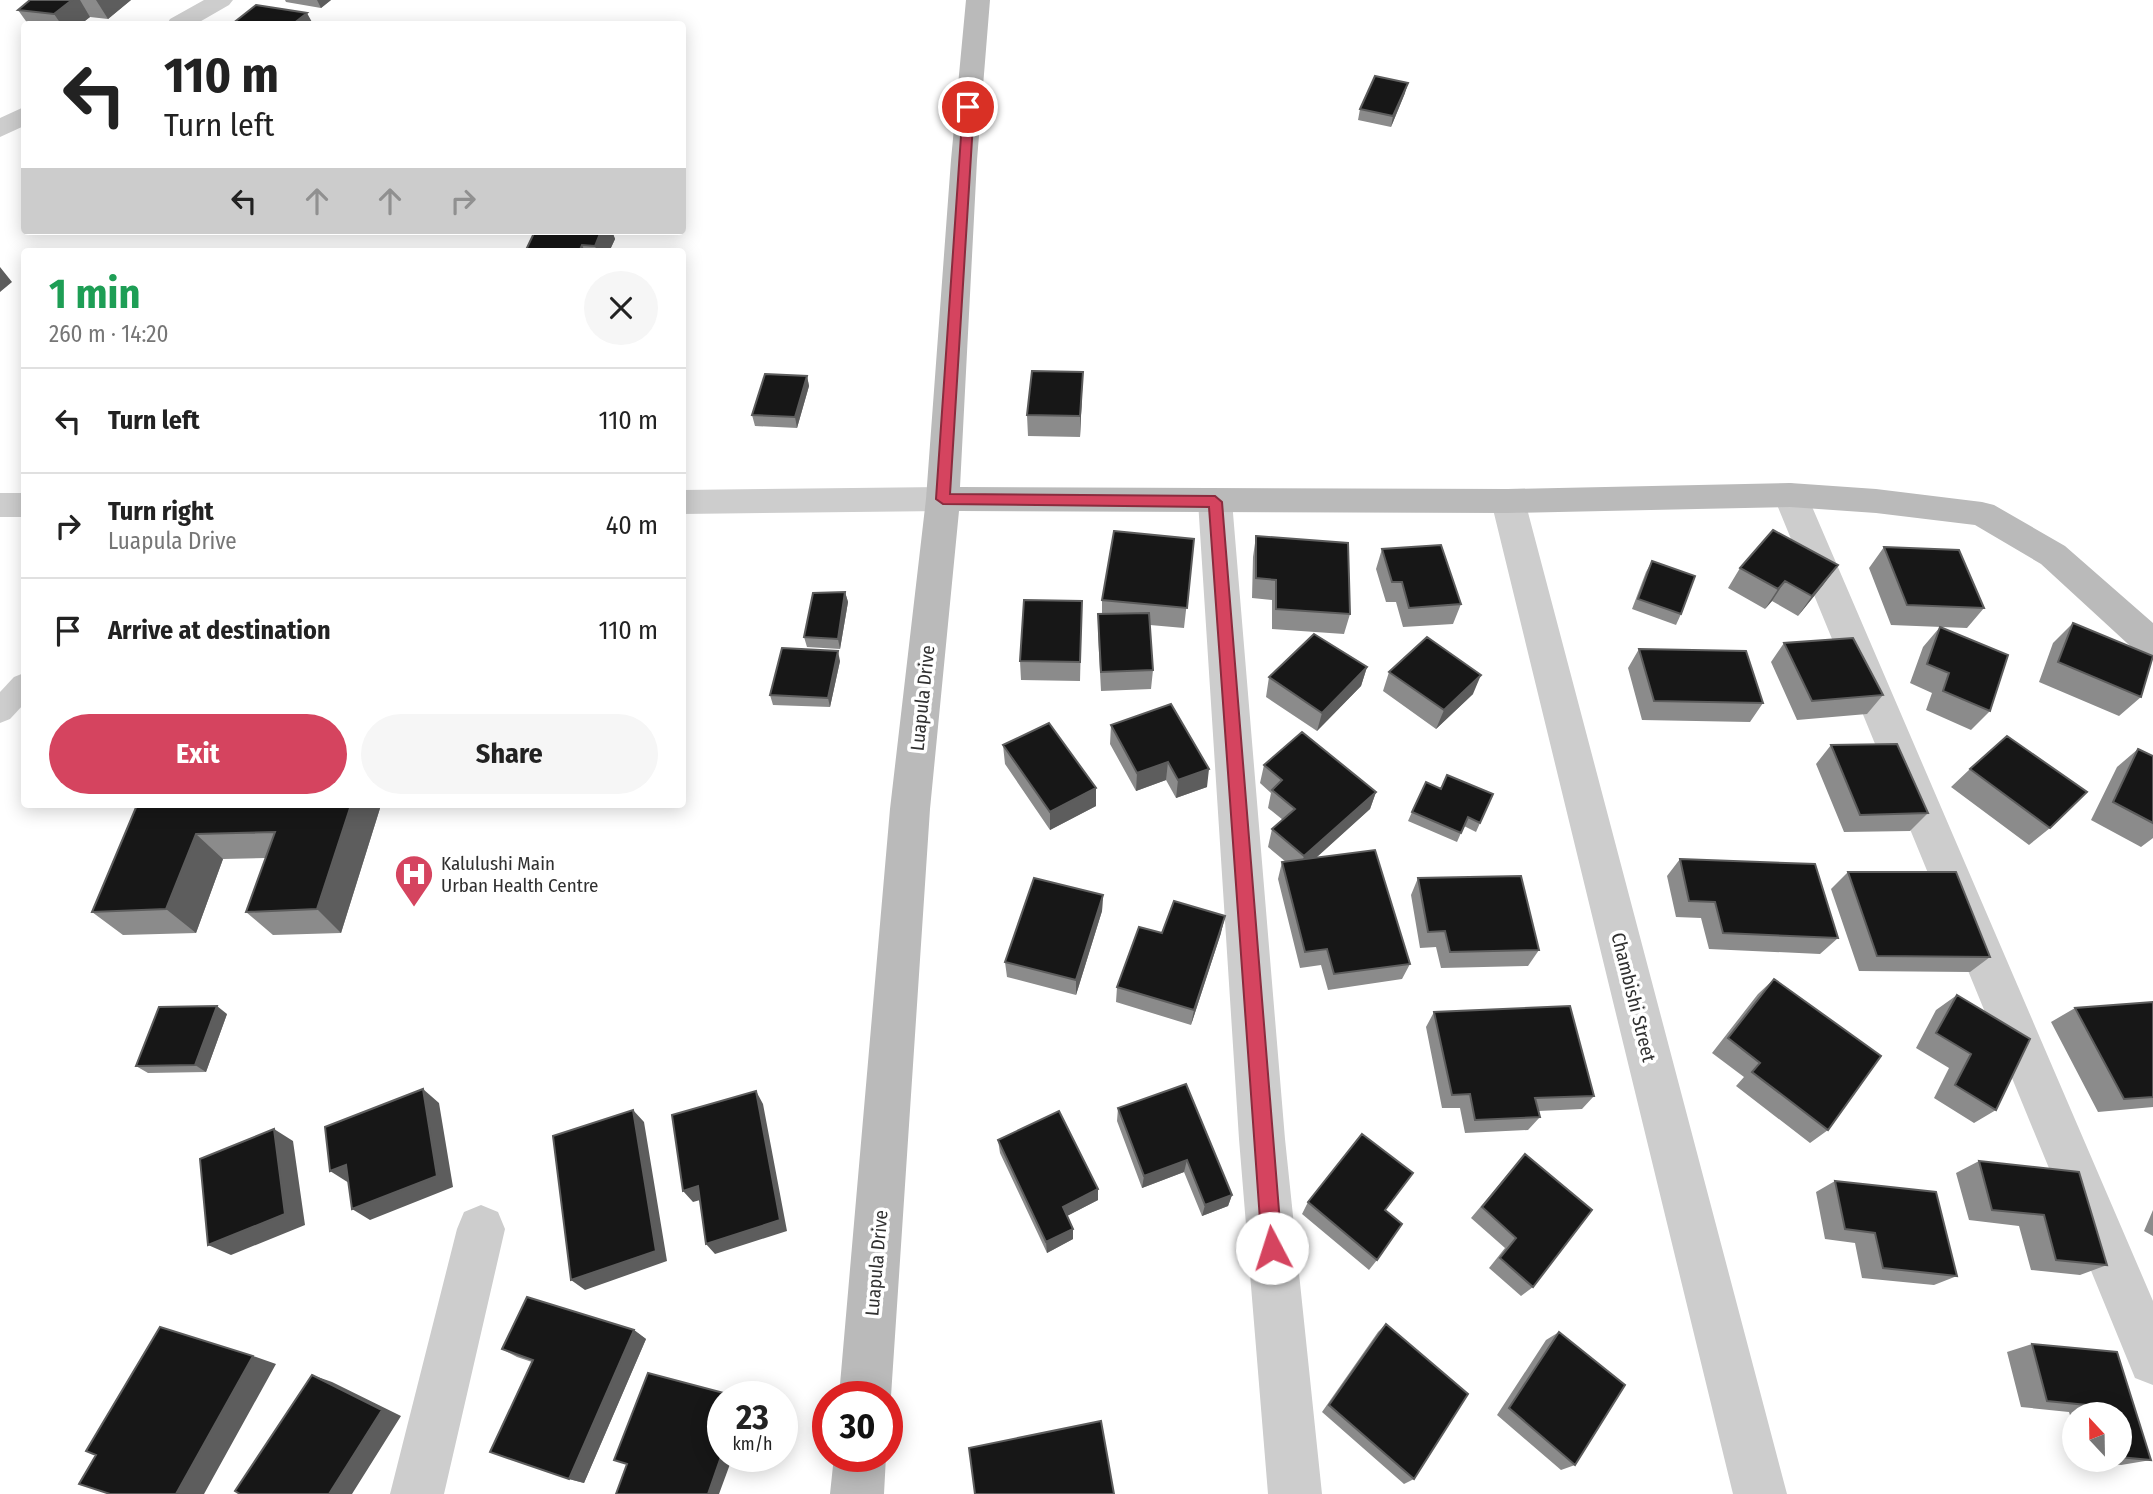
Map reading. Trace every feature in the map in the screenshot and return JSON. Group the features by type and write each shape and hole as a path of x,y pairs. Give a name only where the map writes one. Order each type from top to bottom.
{"street":[{"path":"184,21 221,0"},
{"name":"Luapula Drive","path":"866,1381 910,809 943,499 964,160 978,0"},
{"path":"0,129 21,117"},
{"path":"686,502 943,499 1508,501 1790,495 1876,501 1982,514 2053,555 2153,645"},
{"path":"1790,495 2153,1360"},
{"name":"Chambishi Street","path":"1508,501 1760,1494"},
{"path":"1215,502 1262,1139 1295,1494"},
{"path":"0,505 21,505"},
{"path":"417,1494 481,1229"},
{"path":"857,1494 859,1472"}],"lane":[{"path":"0,711 21,688"}],"building":[{"path":"30,0 72,0 54,14 18,10"},
{"path":"256,5 307,13 297,21 236,21"},
{"path":"1375,76 1408,83 1393,116 1360,109"},
{"path":"533,235 599,235 595,246 527,248"},
{"path":"1032,371 1083,372 1080,416 1027,415"},
{"path":"765,374 807,376 795,417 752,415"},
{"path":"1773,530 1838,565 1812,596 1785,581 1778,589 1740,568"},
{"path":"1114,531 1194,539 1187,608 1102,600"},
{"path":"1256,536 1348,543 1350,614 1276,609 1276,580 1256,578"},
{"path":"1441,545 1461,604 1409,608 1402,582 1392,582 1382,549"},
{"path":"1884,547 1959,550 1984,608 1907,605"},
{"path":"1652,561 1695,576 1681,614 1638,599"},
{"path":"845,592 838,639 804,637 813,593"},
{"path":"1024,600 1082,601 1080,662 1020,661"},
{"path":"1149,613 1153,670 1101,672 1098,614"},
{"path":"2073,623 2153,656 2141,697 2058,662"},
{"path":"1940,627 2008,655 1990,711 1943,691 1949,673 1927,664"},
{"path":"1314,634 1367,667 1322,713 1269,677"},
{"path":"1427,637 1481,675 1444,710 1389,672"},
{"path":"1853,638 1883,695 1812,701 1784,643"},
{"path":"782,648 838,651 828,698 770,695"},
{"path":"1639,649 1746,651 1763,703 1654,701"},
{"path":"1171,704 1209,769 1178,780 1168,762 1137,773 1111,725"},
{"path":"1049,723 1096,788 1050,812 1003,745"},
{"path":"1302,732 1376,792 1304,856 1272,829 1295,809 1272,790 1282,780 1264,765"},
{"path":"2007,736 2087,792 2050,828 1970,769"},
{"path":"1897,744 1928,813 1860,815 1831,745"},
{"path":"2138,749 2153,756 2153,823 2113,802"},
{"path":"1447,775 1493,794 1480,823 1468,817 1461,833 1412,812 1426,782 1441,789"},
{"path":"136,808 350,808 317,909 246,912 275,832 196,834 166,909 92,912"},
{"path":"1375,850 1410,964 1334,974 1327,949 1305,952 1282,862"},
{"path":"1680,859 1815,864 1838,938 1723,933 1715,902 1689,901"},
{"path":"1848,872 1956,872 1990,957 1877,956"},
{"path":"1521,876 1539,950 1450,952 1445,931 1428,932 1418,878"},
{"path":"1034,878 1103,895 1076,980 1005,962"},
{"path":"1174,901 1225,916 1194,1010 1117,987 1139,927 1162,933"},
{"path":"1774,979 1881,1056 1828,1130 1752,1072 1760,1063 1728,1038"},
{"path":"1957,995 2030,1039 1996,1110 1955,1085 1971,1054 1936,1033"},
{"path":"2153,1002 2153,1097 2124,1099 2075,1008"},
{"path":"217,1006 195,1065 136,1066 159,1007"},
{"path":"1570,1006 1594,1096 1535,1098 1540,1117 1475,1120 1470,1094 1452,1095 1434,1012"},
{"path":"1186,1084 1232,1195 1205,1205 1187,1160 1144,1176 1118,1108"},
{"path":"423,1089 437,1176 352,1209 346,1165 330,1171 325,1127"},
{"path":"756,1091 780,1220 706,1244 698,1186 683,1191 672,1115"},
{"path":"633,1110 656,1251 571,1280 553,1136"},
{"path":"1059,1111 1098,1189 1063,1207 1073,1229 1046,1242 998,1140"},
{"path":"274,1129 285,1214 208,1245 200,1159"},
{"path":"1362,1134 1413,1173 1385,1210 1402,1224 1377,1260 1308,1202"},
{"path":"1525,1154 1592,1210 1533,1287 1500,1258 1516,1238 1482,1207"},
{"path":"1979,1161 2079,1172 2107,1265 2056,1260 2044,1215 1992,1210"},
{"path":"1835,1181 1936,1192 1957,1276 1883,1268 1875,1233 1845,1229"},
{"path":"527,1297 634,1330 569,1479 490,1452 533,1360 502,1349"},
{"path":"1386,1324 1468,1394 1414,1479 1329,1405"},
{"path":"160,1327 253,1356 176,1494 110,1494 79,1484 96,1455 86,1451"},
{"path":"1559,1332 1625,1385 1575,1465 1509,1408"},
{"path":"2032,1344 2117,1352 2151,1460 2132,1458 2132,1402 2047,1401"},
{"path":"648,1373 707,1389 707,1472 716,1472 708,1494 616,1494 627,1464 614,1460"},
{"path":"312,1375 382,1410 329,1494 240,1494 235,1491"},
{"path":"1101,1421 1114,1494 975,1494 969,1448"}],"place":[{"name":"Kalulushi Main Urban Health Centre","path":"414,908"}],"route":[{"path":"968,107 943,499 1215,502 1272,1248"}]}
